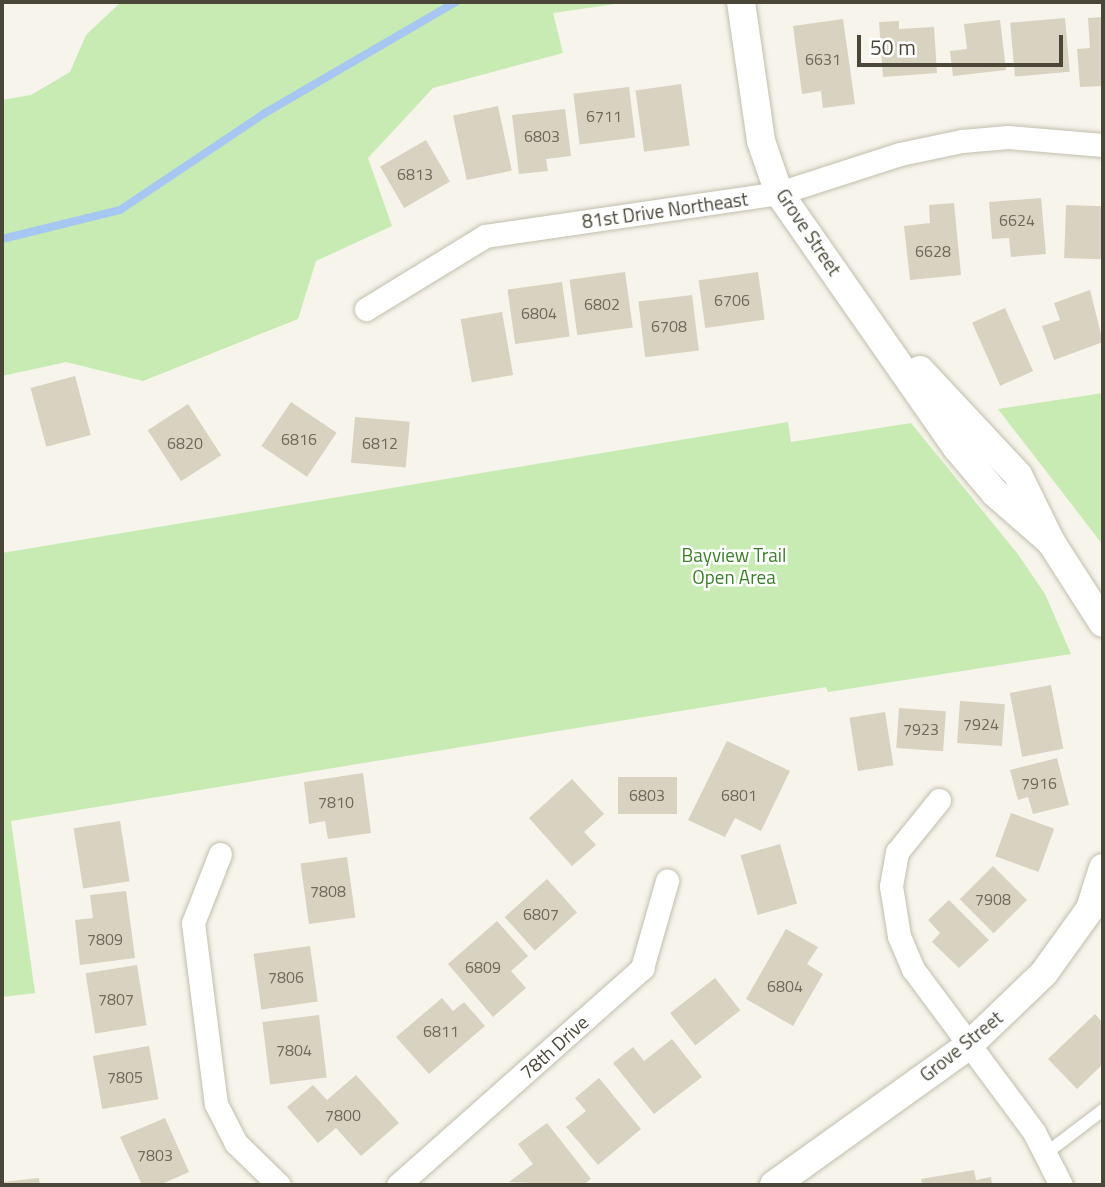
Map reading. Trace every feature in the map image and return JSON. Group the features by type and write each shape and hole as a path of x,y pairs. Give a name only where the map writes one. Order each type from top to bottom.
{"street":[{"name":"Grove Street","path":"741,2 761,141 779,193 878,329 957,448 995,493 1051,542 1103,623"},
{"name":"81st Drive Northeast","path":"366,309 485,236 779,193 900,154 962,141 1008,137 1103,145"},
{"path":"939,800 897,852 894,915 913,969 1045,1154 1061,1185"},
{"path":"220,854 193,923 216,1104 236,1143 279,1185"},
{"name":"Grove Street","path":"774,1185 968,1046 1044,973 1090,909 1103,868"},
{"name":"78th Drive","path":"398,1185 642,968 667,881"}],"lane":[{"path":"1045,1154 1103,1110"}],"green space":[{"path":"121,2 629,2 553,13 563,53 433,88 368,158 392,226 316,261 298,319 143,381 66,362 2,376 2,100 31,95 70,72 86,35"},
{"path":"1103,393 1103,545 998,409"},
{"name":"Bayview Trail Open Area","path":"788,422 791,442 911,423 1017,553 1045,594 1071,654 828,692 826,687 11,821 35,993 2,997 2,553"}],"building":[{"path":"1103,17 1103,86 1080,87 1077,49 1090,48 1088,18"},
{"path":"1065,18 1070,72 1015,77 1010,23"},
{"path":"843,19 855,104 823,108 821,91 802,94 793,26"},
{"path":"1000,20 1006,70 953,76 950,51 967,49 964,24"},
{"path":"899,21 899,29 934,27 937,73 883,77 879,22"},
{"path":"681,84 690,145 644,152 635,90"},
{"path":"629,87 635,138 580,144 573,94"},
{"path":"498,106 512,171 467,180 453,116"},
{"path":"565,109 571,156 546,159 548,171 519,174 512,115"},
{"path":"426,140 450,182 404,208 380,167"},
{"path":"1041,198 1046,254 1011,257 1009,238 992,239 989,202"},
{"path":"954,203 961,275 910,280 904,226 930,223 929,205"},
{"path":"1066,205 1103,206 1101,259 1064,258"},
{"path":"625,272 633,327 577,335 570,280"},
{"path":"758,272 765,320 705,328 699,280"},
{"path":"562,282 570,336 515,344 508,290"},
{"path":"1090,290 1103,342 1054,360 1042,326 1060,320 1054,303"},
{"path":"692,295 699,351 645,357 638,302"},
{"path":"1005,308 1033,371 1000,386 972,323"},
{"path":"502,312 513,375 472,382 461,319"},
{"path":"75,376 91,435 46,447 31,388"},
{"path":"291,402 337,433 307,477 261,446"},
{"path":"188,404 221,455 181,481 148,430"},
{"path":"355,417 410,422 406,468 351,463"},
{"path":"1051,685 1063,749 1022,757 1010,693"},
{"path":"960,701 1005,704 1002,746 957,743"},
{"path":"899,708 946,711 943,751 896,748"},
{"path":"885,712 893,765 858,771 849,718"},
{"path":"727,741 790,771 761,831 735,818 725,837 688,820"},
{"path":"1057,758 1069,805 1033,814 1028,797 1018,800 1010,770"},
{"path":"363,773 371,833 328,839 325,821 309,824 304,782"},
{"path":"618,777 677,777 677,814 618,814"},
{"path":"572,779 604,814 584,832 596,845 572,866 529,818"},
{"path":"1011,813 1054,829 1038,872 995,856"},
{"path":"120,821 130,881 83,889 74,828"},
{"path":"780,844 797,904 758,915 741,855"},
{"path":"347,857 355,917 309,924 300,864"},
{"path":"993,866 1027,900 994,933 960,899"},
{"path":"547,879 577,912 535,951 505,917"},
{"path":"126,891 135,958 80,965 75,920 93,918 90,895"},
{"path":"949,900 989,940 959,968 932,942 940,933 928,920"},
{"path":"497,921 528,956 511,971 526,988 493,1017 448,964"},
{"path":"786,929 818,947 807,964 823,974 793,1026 746,999"},
{"path":"310,946 318,1001 261,1009 254,954"},
{"path":"137,965 147,1025 95,1033 86,973"},
{"path":"715,978 740,1010 695,1045 670,1013"},
{"path":"442,998 453,1011 464,1002 485,1026 429,1074 396,1037"},
{"path":"1095,1014 1103,1023 1103,1064 1077,1089 1048,1059"},
{"path":"319,1015 327,1078 270,1084 262,1022"},
{"path":"672,1039 702,1077 654,1114 613,1063 633,1047 644,1061"},
{"path":"149,1046 158,1099 102,1109 93,1056"},
{"path":"356,1075 399,1123 361,1156 336,1128 318,1143 287,1107 313,1085 327,1100"},
{"path":"599,1078 641,1129 598,1165 566,1127 586,1111 575,1098"},
{"path":"165,1118 189,1172 160,1185 142,1185 120,1137"},
{"path":"547,1123 591,1179 583,1185 509,1182 533,1164 518,1144"},
{"path":"974,1170 976,1180 991,1177 992,1185 922,1185 921,1179"},
{"path":"39,1178 40,1185 2,1185 2,1182"}],"waterway":[{"path":"2,239 120,210 265,113 456,2"}]}
